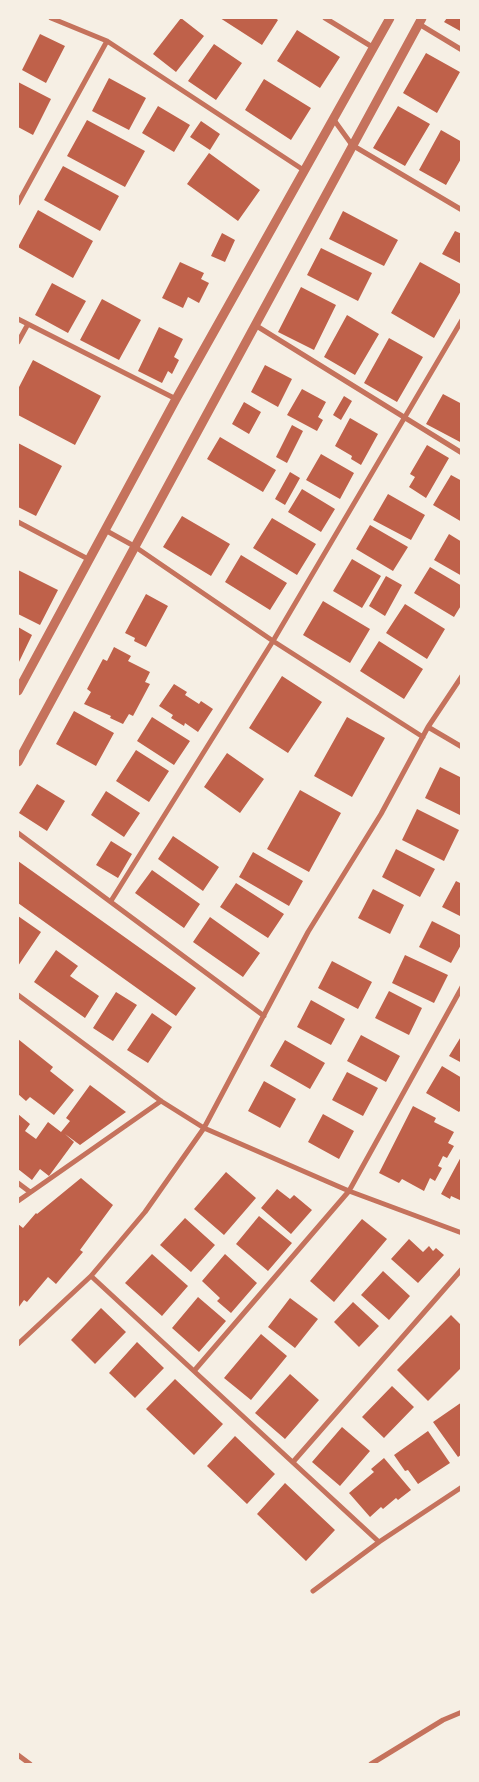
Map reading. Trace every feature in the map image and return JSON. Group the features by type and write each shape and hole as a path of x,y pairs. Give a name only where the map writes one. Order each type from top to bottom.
{"street":[{"path":"51,18 106,41 305,171"},
{"path":"326,18 374,48"},
{"path":"18,691 176,399 390,18"},
{"path":"18,762 420,21 462,50"},
{"path":"18,202 106,41"},
{"path":"334,120 352,145 462,210"},
{"path":"18,319 176,399"},
{"path":"111,901 273,641 462,320"},
{"path":"18,342 28,324"},
{"path":"255,325 462,453"},
{"path":"18,522 88,559"},
{"path":"105,530 134,546 273,641 423,737"},
{"path":"18,1344 91,1276 145,1212 204,1128 308,932 381,814 428,727 462,676"},
{"path":"428,727 462,747"},
{"path":"18,833 264,1016"},
{"path":"194,1371 349,1191 462,987"},
{"path":"18,995 161,1101 204,1128 349,1191 462,1233"},
{"path":"18,1200 161,1101"},
{"path":"18,1183 30,1192"},
{"path":"293,1462 462,1269"},
{"path":"91,1276 379,1542"},
{"path":"313,1591 379,1542 462,1487"},
{"path":"371,1764 443,1720 462,1712"},
{"path":"18,1755 30,1764"}],"building":[{"path":"181,18 204,36 176,72 153,54"},
{"path":"220,18 275,18 278,20 262,45"},
{"path":"447,18 462,18 462,32 444,22"},
{"path":"297,30 340,57 320,88 277,61"},
{"path":"40,34 65,46 46,83 22,70"},
{"path":"214,44 242,63 216,100 188,81"},
{"path":"426,53 460,72 437,113 403,93"},
{"path":"109,78 146,98 129,130 92,111"},
{"path":"264,79 311,108 291,140 245,110"},
{"path":"18,82 51,99 33,135 18,127"},
{"path":"158,106 190,125 174,152 142,133"},
{"path":"398,106 430,124 405,166 373,148"},
{"path":"87,120 145,151 125,187 67,156"},
{"path":"201,121 220,134 210,150 190,137"},
{"path":"441,130 462,142 462,157 446,185 419,170"},
{"path":"209,153 260,190 238,221 187,184"},
{"path":"63,166 119,196 100,231 44,200"},
{"path":"38,210 93,241 73,278 18,247"},
{"path":"343,211 398,240 384,266 329,239"},
{"path":"455,231 462,234 462,264 442,254"},
{"path":"222,233 235,240 225,262 211,256"},
{"path":"321,248 372,273 358,301 307,275"},
{"path":"180,262 204,273 201,279 209,283 199,303 188,297 183,308 162,298"},
{"path":"420,262 462,285 462,289 434,338 391,313"},
{"path":"52,283 86,301 68,333 35,315"},
{"path":"301,287 336,305 314,350 278,332"},
{"path":"102,299 141,320 119,360 80,340"},
{"path":"347,315 379,334 355,375 324,357"},
{"path":"159,327 183,339 174,357 179,360 172,374 168,371 162,383 138,371"},
{"path":"389,338 423,357 397,402 364,383"},
{"path":"33,360 101,396 75,445 18,415 18,389"},
{"path":"265,365 292,379 278,407 251,392"},
{"path":"302,389 326,402 318,417 323,420 317,431 287,415"},
{"path":"443,394 462,404 462,443 426,424"},
{"path":"344,396 352,401 341,420 333,415"},
{"path":"244,402 261,412 249,434 232,424"},
{"path":"350,418 378,434 361,465 351,459 352,456 335,446"},
{"path":"292,425 303,431 287,463 276,457"},
{"path":"220,437 276,470 263,492 207,459"},
{"path":"18,443 62,466 36,516 18,507"},
{"path":"427,445 449,458 426,498 409,487 415,477 410,474"},
{"path":"321,454 354,473 340,499 306,480"},
{"path":"290,472 300,478 285,505 275,499"},
{"path":"451,475 462,481 462,522 433,505"},
{"path":"302,489 335,509 321,532 288,512"},
{"path":"388,494 425,515 411,540 373,520"},
{"path":"182,516 230,544 211,576 163,547"},
{"path":"272,518 316,544 297,575 253,548"},
{"path":"370,525 408,547 393,571 356,549"},
{"path":"449,534 462,542 462,576 434,560"},
{"path":"241,555 287,583 270,610 225,582"},
{"path":"352,559 381,576 362,608 333,591"},
{"path":"430,567 462,586 462,604 454,617 414,593"},
{"path":"18,570 58,590 40,625 18,614"},
{"path":"386,576 402,585 385,616 369,606"},
{"path":"146,594 168,606 146,647 134,641 135,638 125,633"},
{"path":"323,601 370,629 350,663 303,635"},
{"path":"405,604 445,629 427,659 386,633"},
{"path":"18,627 32,635 18,664"},
{"path":"379,641 423,669 404,699 360,671"},
{"path":"114,647 131,656 128,661 150,672 145,682 150,684 133,716 129,714 123,724 110,718 111,716 84,704 91,692 87,689 103,659 107,661"},
{"path":"282,676 322,702 288,753 249,728"},
{"path":"174,684 187,692 185,695 199,704 201,701 213,709 198,732 185,723 184,726 171,718 173,715 159,706"},
{"path":"74,711 114,733 96,766 56,744"},
{"path":"152,717 190,741 174,765 137,741"},
{"path":"347,717 385,738 352,797 314,776"},
{"path":"136,750 169,771 149,802 116,781"},
{"path":"227,753 264,779 240,813 204,787"},
{"path":"440,767 462,778 462,816 425,798"},
{"path":"37,784 65,801 47,831 19,813"},
{"path":"300,790 341,813 309,872 267,849"},
{"path":"106,791 140,813 124,837 91,815"},
{"path":"417,809 459,830 444,861 402,840"},
{"path":"173,836 219,867 203,891 158,859"},
{"path":"111,841 132,854 118,878 96,865"},
{"path":"396,849 435,869 420,897 382,877"},
{"path":"253,852 303,881 289,906 239,877"},
{"path":"18,861 196,988 176,1016 18,903"},
{"path":"152,870 200,904 184,928 135,893"},
{"path":"456,881 462,884 462,917 442,907"},
{"path":"236,883 284,914 268,938 220,907"},
{"path":"373,889 404,905 390,934 358,918"},
{"path":"18,916 41,932 18,966"},
{"path":"210,917 260,953 243,977 193,942"},
{"path":"432,921 462,936 462,943 451,963 419,947"},
{"path":"56,950 78,966 70,976 99,996 85,1018 34,982"},
{"path":"405,955 448,975 434,1003 392,983"},
{"path":"332,961 372,982 358,1009 318,988"},
{"path":"389,991 422,1008 409,1035 375,1018"},
{"path":"116,992 137,1005 113,1041 93,1028"},
{"path":"311,1000 345,1019 331,1045 297,1027"},
{"path":"152,1013 172,1027 148,1063 127,1050"},
{"path":"361,1035 400,1056 386,1082 347,1061"},
{"path":"462,1035 462,1063 449,1056"},
{"path":"18,1039 53,1067 50,1071 74,1090 54,1115 30,1097 26,1101 18,1094"},
{"path":"285,1040 325,1063 310,1089 270,1066"},
{"path":"442,1066 462,1078 462,1108 459,1112 426,1093"},
{"path":"347,1072 378,1088 363,1116 332,1100"},
{"path":"264,1081 296,1099 280,1128 248,1111"},
{"path":"90,1085 126,1112 80,1145 65,1134 74,1142 49,1176 40,1169 32,1180 18,1169 18,1114 30,1124 25,1131 36,1139 48,1122 61,1132 70,1121 66,1118"},
{"path":"413,1106 436,1118 434,1122 454,1132 448,1143 454,1146 447,1158 443,1156 438,1166 442,1168 435,1181 430,1178 424,1191 402,1179 399,1183 379,1173"},
{"path":"323,1114 354,1131 339,1159 308,1142"},
{"path":"462,1155 462,1201 451,1196 450,1199 441,1194"},
{"path":"226,1172 256,1198 224,1235 194,1209"},
{"path":"81,1178 113,1205 80,1250 83,1252 56,1284 48,1277 27,1302 24,1300 18,1308 18,1224 23,1228 36,1213"},
{"path":"277,1189 290,1199 294,1195 312,1210 291,1234 261,1208"},
{"path":"259,1216 292,1243 268,1271 236,1244"},
{"path":"185,1218 215,1245 191,1272 160,1245"},
{"path":"362,1219 387,1239 334,1302 310,1281"},
{"path":"409,1239 423,1252 429,1246 433,1251 436,1248 444,1255 418,1283 391,1259"},
{"path":"152,1254 188,1286 162,1316 125,1283"},
{"path":"225,1254 257,1283 231,1313 217,1301 220,1298 202,1281"},
{"path":"383,1271 410,1296 389,1320 361,1295"},
{"path":"198,1297 226,1321 199,1352 172,1328"},
{"path":"290,1298 318,1319 295,1348 268,1327"},
{"path":"353,1302 379,1326 359,1347 334,1322"},
{"path":"101,1308 126,1332 95,1364 71,1340"},
{"path":"451,1315 462,1326 462,1367 428,1401 397,1370"},
{"path":"261,1334 287,1356 251,1400 224,1378"},
{"path":"137,1342 164,1368 135,1398 109,1373"},
{"path":"290,1374 319,1400 285,1439 255,1413"},
{"path":"175,1379 223,1424 194,1455 146,1409"},
{"path":"392,1386 414,1407 384,1438 362,1417"},
{"path":"462,1402 462,1454 458,1457 433,1422"},
{"path":"342,1427 370,1451 340,1486 312,1462"},
{"path":"428,1431 450,1463 418,1484 408,1470 405,1471 394,1455"},
{"path":"235,1436 275,1474 247,1504 207,1466"},
{"path":"384,1458 411,1490 398,1500 396,1498 383,1509 381,1507 370,1517 349,1493 374,1472 371,1469"},
{"path":"285,1483 335,1530 306,1561 257,1514"}]}
